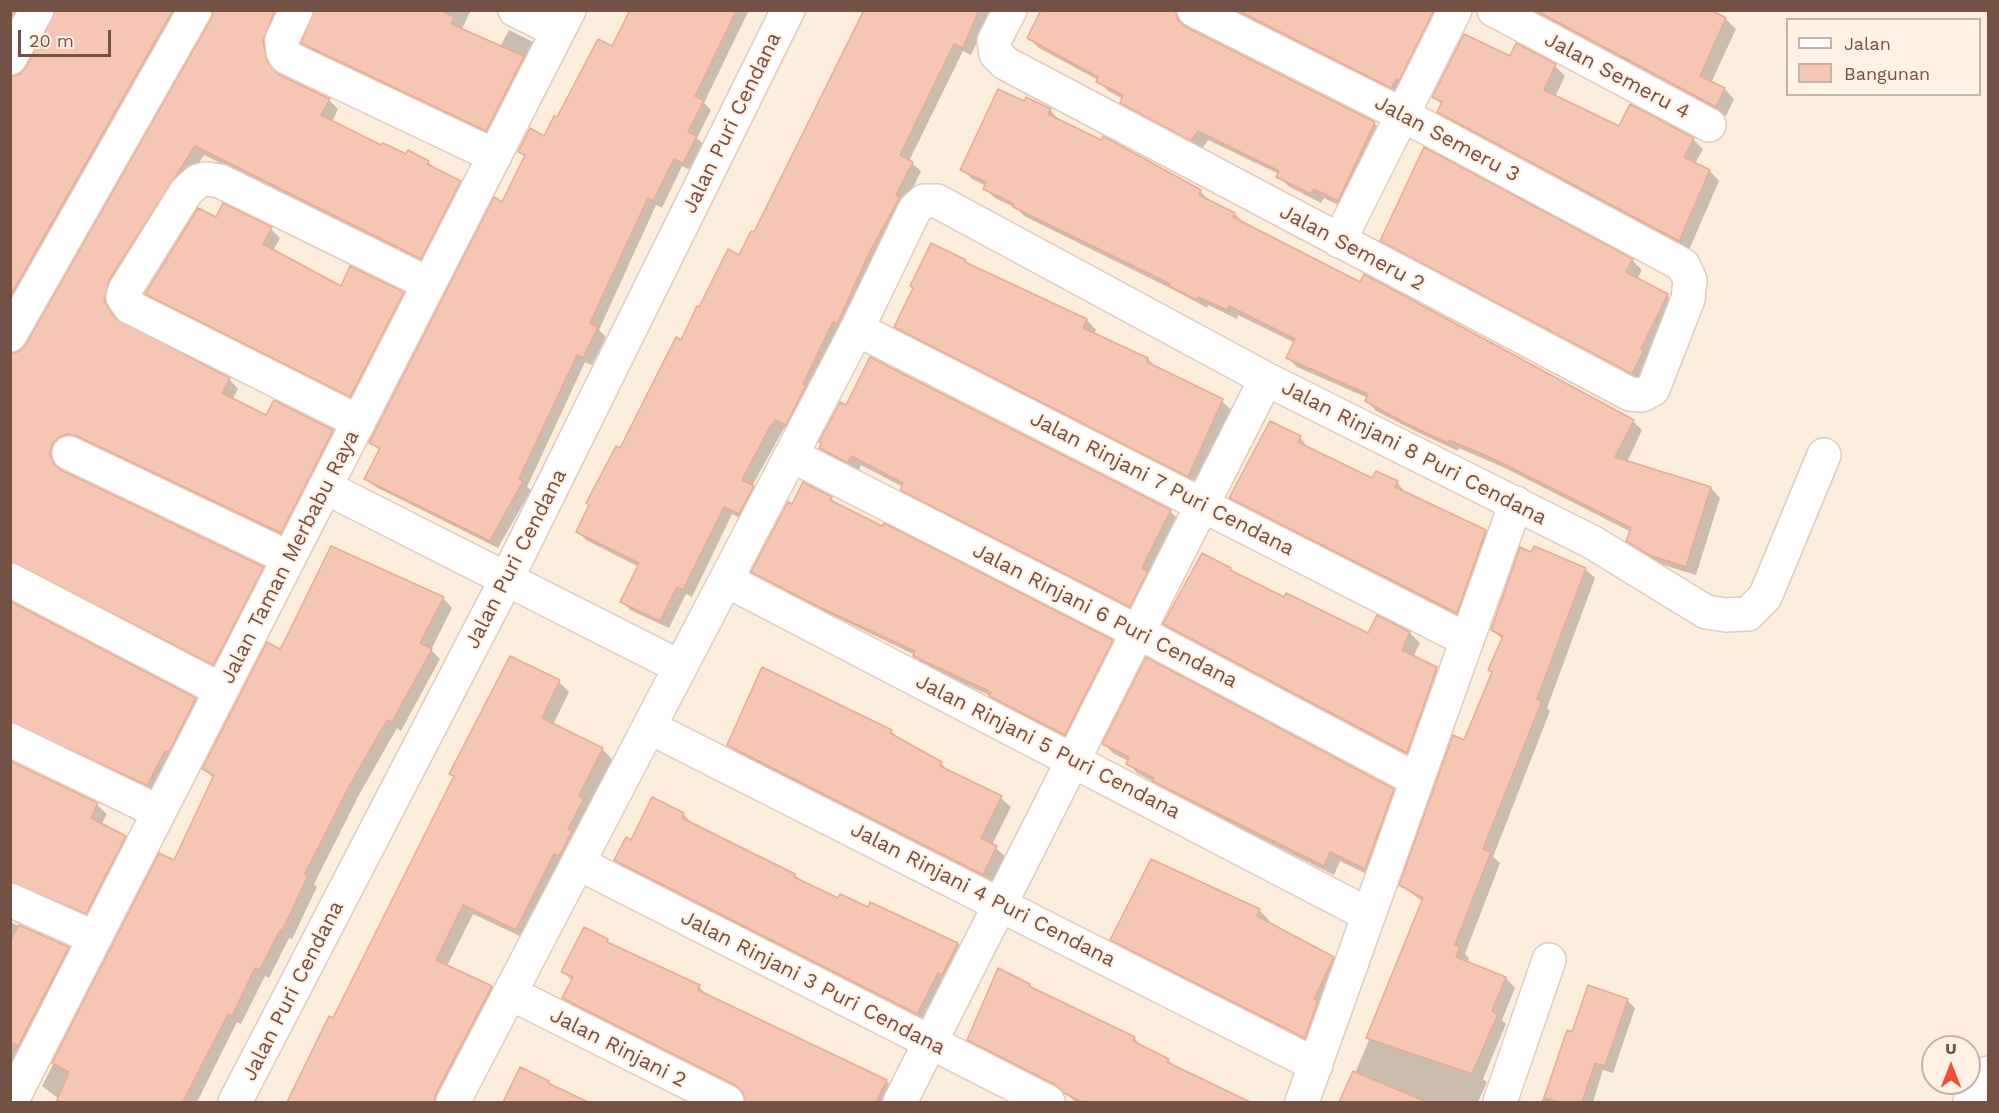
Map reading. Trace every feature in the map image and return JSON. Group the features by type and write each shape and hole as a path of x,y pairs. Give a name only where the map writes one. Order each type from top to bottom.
{"street":[{"path":"10,58 37,10"},
{"path":"10,335 195,10"},
{"path":"296,10 282,40 286,57 495,156"},
{"path":"515,10 563,21"},
{"name":"Jalan Puri Cendana","path":"235,1102 507,578 788,10"},
{"name":"Jalan Semeru 2","path":"1010,10 994,41 996,54 1005,63 1630,394 1641,395 1653,389 1688,299 1690,280"},
{"name":"Jalan Semeru 3","path":"1194,10 1403,115 1683,265 1690,280"},
{"path":"1339,241 1455,10"},
{"name":"Jalan Semeru 4","path":"1494,10 1709,124"},
{"name":"Jalan Taman Merbabu Raya","path":"11,1102 21,1056 95,938 563,21"},
{"path":"359,422 125,304 125,290 153,242 191,187 198,182 214,179 429,284"},
{"name":"Jalan Rinjani 8 Puri Cendana","path":"857,330 915,209 924,201 937,201 1266,379 1592,542 1706,612 1726,615 1748,614 1765,597 1824,455"},
{"path":"453,1102 857,330"},
{"name":"Jalan Rinjani 7 Puri Cendana","path":"857,330 1467,640"},
{"path":"900,1102 1266,379"},
{"path":"69,453 289,558"},
{"name":"Jalan Rinjani 6 Puri Cendana","path":"791,455 1138,632 1417,780"},
{"path":"325,487 680,667"},
{"path":"1302,1102 1516,503"},
{"path":"10,580 222,690"},
{"name":"Jalan Rinjani 5 Puri Cendana","path":"726,580 1369,915"},
{"name":"Jalan Rinjani 4 Puri Cendana","path":"649,727 1001,903 1316,1065"},
{"path":"10,740 159,812"},
{"name":"Jalan Rinjani 3 Puri Cendana","path":"578,863 1048,1102"},
{"path":"10,900 95,938"},
{"path":"1500,1102 1549,960"},
{"name":"Jalan Rinjani 2","path":"510,993 727,1102"},
{"path":"1970,1102 1989,1073"}],"building":[{"path":"56,10 173,10 10,296 10,77 20,74 26,67"},
{"path":"214,10 275,10 263,41 267,61 278,74 330,99 321,115 381,145 383,143 406,154 408,150 429,161 427,164 461,181 421,259 195,146 109,280 104,300 115,318 230,378 222,393 266,415 274,400 333,430 281,533 77,436 67,434 59,437 52,444 50,455 54,464 61,470 264,567 213,665 10,561 10,354 20,351 26,344 211,19"},
{"path":"314,10 440,10 454,17 451,24 524,56 486,131 301,43"},
{"path":"630,10 737,10 695,96 704,101 688,132 697,136 683,164 674,159 653,201 648,198 590,323 598,327 583,358 577,355 519,479 523,481 490,541 364,479 380,448 369,443 494,197 502,202 525,155 518,152 530,128 544,136 554,116 557,117 598,39 612,46"},
{"path":"864,10 979,10 963,48 954,44 900,155 913,162 896,195 900,197 870,251 837,324 833,322 786,425 775,420 767,432 742,480 754,486 739,514 724,507 683,590 677,587 660,621 620,602 639,563 576,532 589,505 586,503 616,446 620,448 676,337 681,340 728,249 739,255 751,231 754,232"},
{"path":"1041,10 1175,10 1178,20 1186,27 1375,122 1338,201 1314,189 1311,194 1276,177 1279,171 1198,131 1191,141 1120,103 1123,95 1096,82 1098,77 1027,38"},
{"path":"1237,10 1434,10 1399,81 1396,79 1391,88"},
{"path":"1535,10 1711,10 1726,18 1700,76 1725,88 1716,107"},
{"path":"1464,34 1510,56 1516,43 1556,64 1544,90 1619,126 1630,104 1694,138 1684,157 1710,170 1679,241 1437,112 1442,102 1432,97"},
{"path":"998,89 1024,101 1026,97 1051,109 1048,114 1101,140 1103,136 1201,190 1199,195 1235,213 1233,217 1360,282 1364,274 1634,420 1615,457 1711,487 1686,567 1649,555 1626,541 1631,528 1496,460 1449,440 1448,443 1407,424 1365,401 1368,394 1286,358 1295,339 1229,306 1227,310 1198,297 1197,300 1169,286 1170,284 1013,207 1014,204 983,189 986,182 960,170"},
{"path":"1424,147 1633,259 1626,272 1668,294 1641,349 1644,350 1632,374 1380,241"},
{"path":"223,203 272,227 263,244 341,286 350,266 404,292 350,397 145,294 198,208 216,217"},
{"path":"931,243 966,260 965,262 1087,319 1083,328 1148,358 1147,362 1223,399 1188,477 894,327 913,288 910,286"},
{"path":"870,357 1171,510 1142,568 1148,571 1130,607 900,490 903,483 851,456 848,463 819,448 822,443 819,442 840,402 846,405"},
{"path":"1270,421 1301,436 1298,442 1372,478 1376,471 1398,481 1395,487 1486,530 1457,613 1229,498"},
{"path":"803,482 832,497 830,500 882,526 884,523 1113,640 1065,735 989,696 991,692 913,656 915,651 823,609 751,572 788,502 792,504"},
{"path":"331,546 444,597 420,643 432,649 392,722 387,720 351,783 305,874 308,876 282,931 280,930 260,970 255,968 232,1016 228,1014 183,1102 56,1102 69,1072 52,1063 159,853 174,860 214,775 202,769 267,642 280,649 283,644"},
{"path":"1534,546 1586,568 1537,699 1542,701 1483,849 1491,852 1455,945 1460,947 1456,957 1506,977 1492,1011 1498,1014 1472,1074 1366,1038 1423,898 1399,885 1453,735 1464,740 1492,672 1488,670 1503,636 1491,630 1520,547 1531,552"},
{"path":"1202,553 1284,597 1286,593 1368,633 1377,615 1410,632 1402,650 1437,667 1407,753 1163,624"},
{"path":"10,601 196,698 169,752 165,751 147,785 10,722"},
{"path":"510,656 560,680 542,718 603,748 579,796 584,799 568,829 572,831 559,856 554,854 516,930 463,905 436,960 492,986 436,1093 434,1102 287,1102 329,1016 333,1018 454,776 449,774"},
{"path":"1146,657 1394,789 1365,869 1330,852 1324,866 1152,781 1154,778 1126,764 1129,757 1102,744"},
{"path":"762,667 892,730 890,733 942,762 940,766 1002,796 981,838 997,846 983,875 727,745"},
{"path":"10,761 98,803 91,818 126,836 86,914 10,882"},
{"path":"652,797 684,813 682,818 838,898 840,894 868,907 870,902 958,943 942,975 938,973 917,1014 614,860 626,837 631,840"},
{"path":"1151,859 1260,909 1257,916 1334,957 1314,999 1318,1001 1305,1038 1110,940"},
{"path":"19,925 69,947 18,1046 10,1042 10,942"},
{"path":"584,927 608,939 607,942 700,985 698,990 887,1080 876,1102 745,1102 743,1092 735,1085 562,998 573,977 561,972"},
{"path":"998,968 1030,984 1029,986 1135,1037 1133,1041 1169,1059 1167,1062 1250,1102 1082,1102 1064,1093 1056,1085 967,1040"},
{"path":"1588,985 1628,999 1605,1066 1595,1063 1582,1102 1558,1102 1544,1098 1567,1030 1572,1032"},
{"path":"520,1067 549,1081 548,1083 588,1102 503,1102"},
{"path":"1353,1071 1427,1102 1339,1102"}]}
